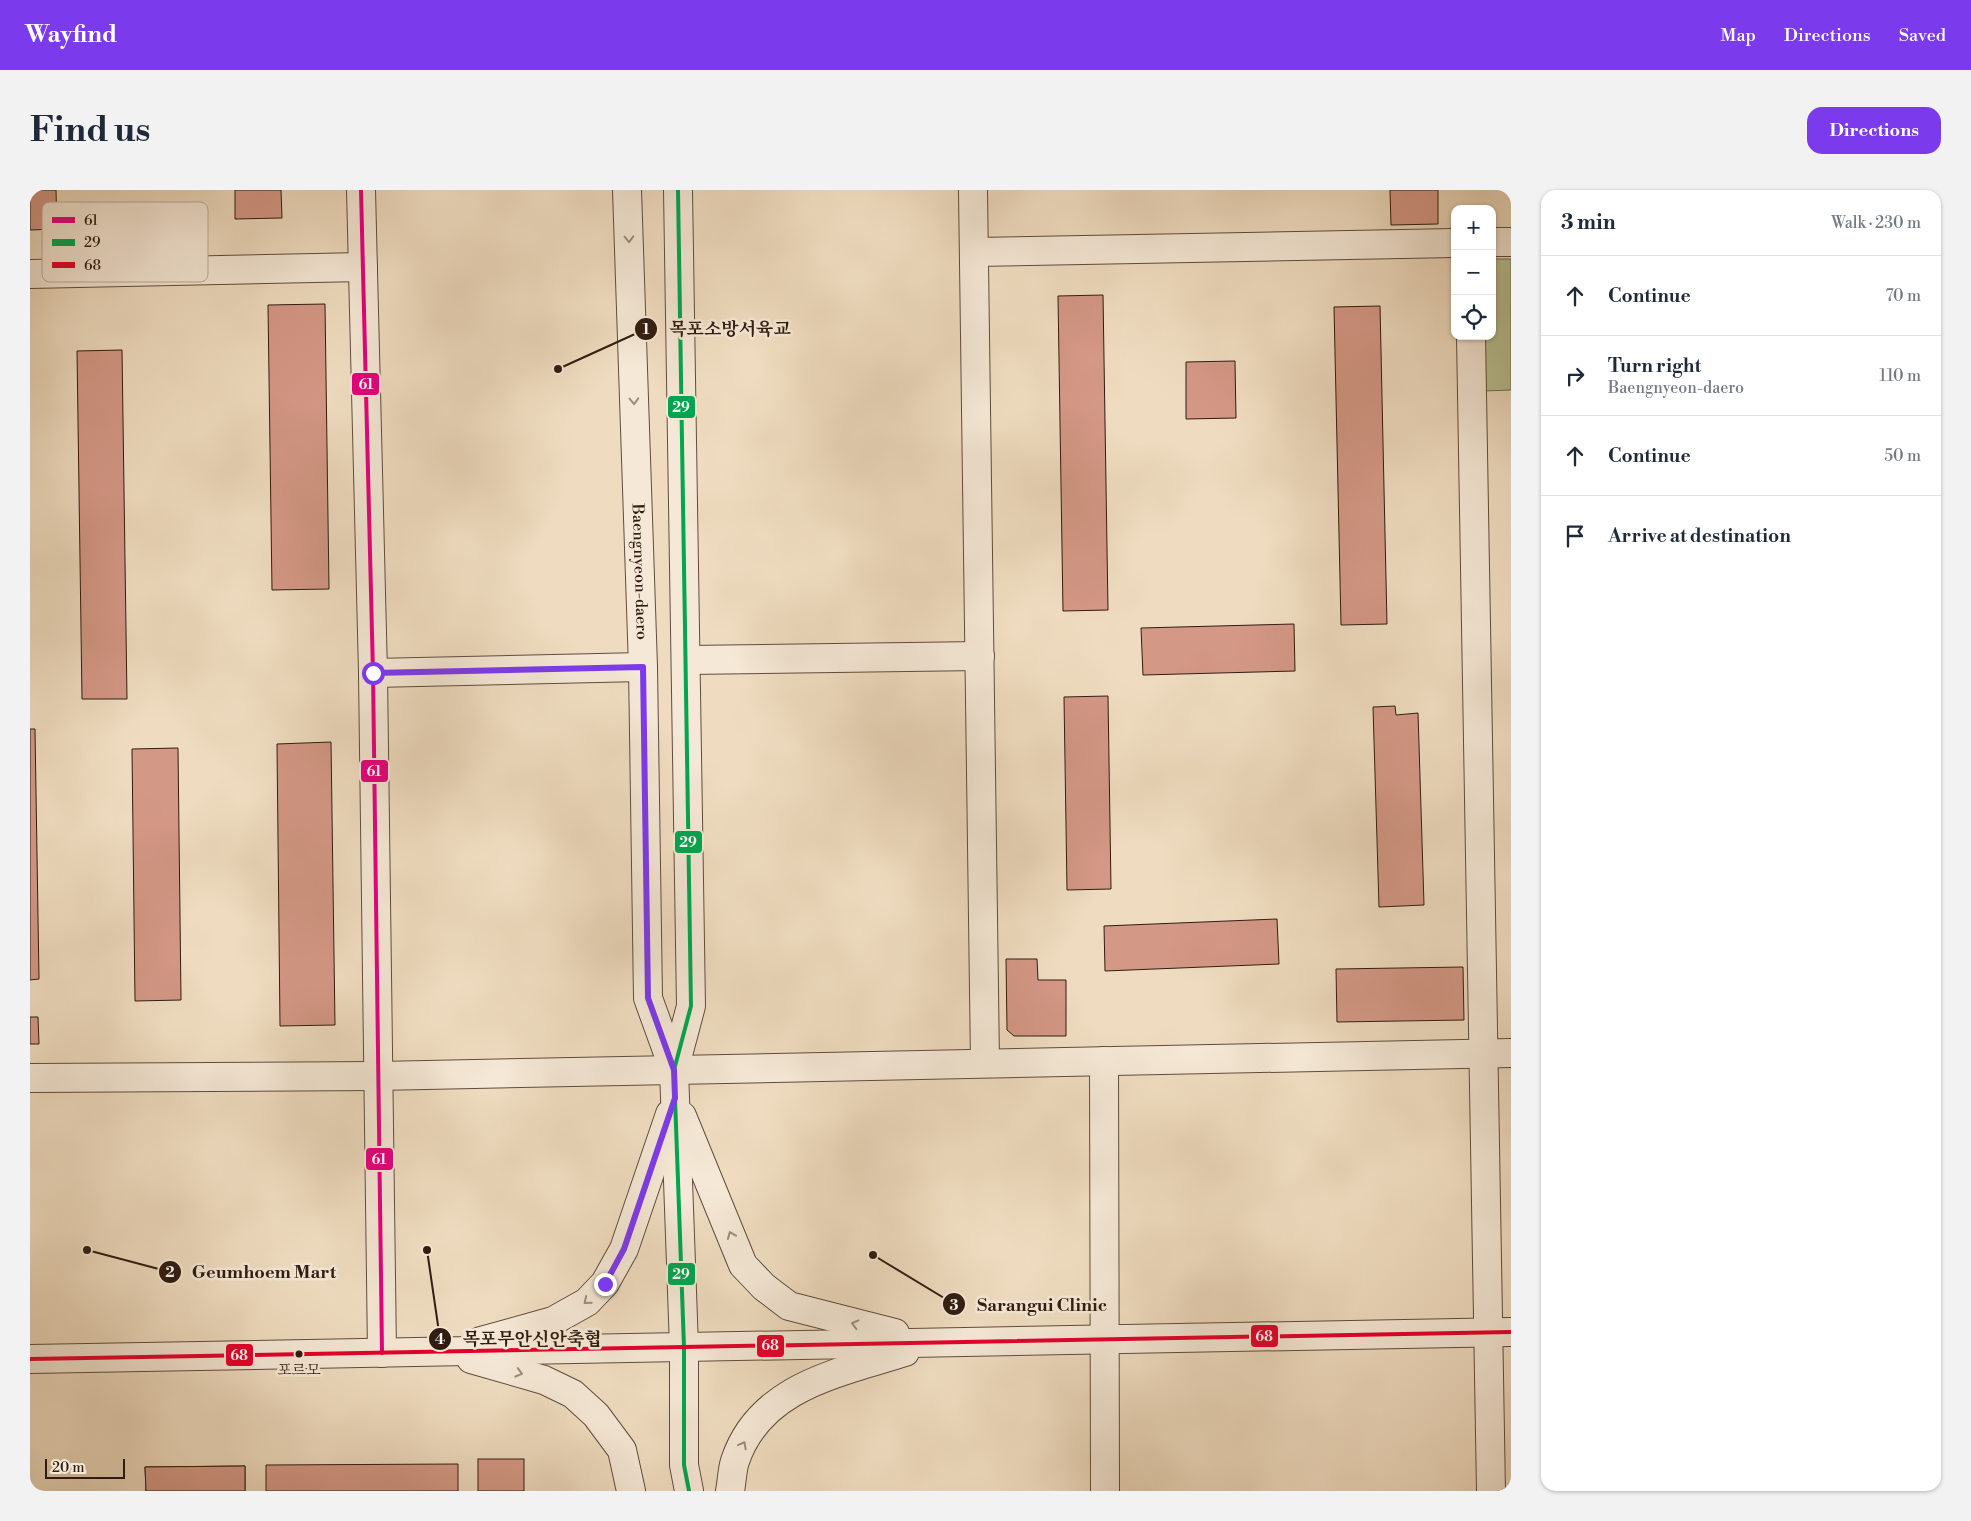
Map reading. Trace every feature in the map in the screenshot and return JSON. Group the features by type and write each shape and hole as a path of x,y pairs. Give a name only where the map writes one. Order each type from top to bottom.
{"street":[{"path":"361,190 373,673 382,1353"},
{"name":"Baengnyeon-daero","path":"627,190 643,667 648,998 674,1070"},
{"name":"Baengnyeon-daero","path":"678,190 687,660 691,1006 674,1070 684,1347 684,1482"},
{"path":"973,190 985,1063"},
{"path":"1496,242 1511,242"},
{"path":"974,252 1451,243"},
{"path":"208,270 363,267"},
{"path":"1471,340 1483,1053 1500,1332 1491,1491"},
{"path":"687,660 980,656"},
{"path":"373,673 643,667"},
{"path":"30,1078 378,1076 1511,1053"},
{"path":"1104,1061 1104,1491"},
{"path":"675,1098 743,1265 764,1287 790,1306 933,1343"},
{"path":"443,1352 553,1321 587,1302 605,1284 624,1249 675,1098"},
{"path":"30,1359 1500,1332"},
{"path":"730,1491 735,1461 743,1444 761,1416 783,1397 811,1382 933,1343"},
{"path":"443,1352 544,1380 573,1394 596,1415 622,1450 631,1491"}],"green space":[{"path":"1496,259 1511,259 1511,390 1484,391 1481,340 1496,340"}],"building":[{"path":"30,190 56,190 56,202 42,202 42,230 30,230"},
{"path":"235,190 281,190 282,218 235,219"},
{"path":"1390,190 1438,190 1438,224 1391,225"},
{"path":"1103,295 1108,610 1063,611 1058,296"},
{"path":"325,304 329,589 272,590 268,305"},
{"path":"1380,306 1387,624 1341,625 1334,307"},
{"path":"122,350 127,699 82,699 77,351"},
{"path":"1235,361 1236,418 1186,419 1186,362"},
{"path":"1294,624 1295,671 1143,675 1141,628"},
{"path":"1108,696 1111,889 1067,890 1064,697"},
{"path":"1395,706 1396,715 1418,713 1424,905 1379,907 1373,707"},
{"path":"30,729 35,729 39,979 30,980"},
{"path":"331,742 335,1025 280,1026 277,744"},
{"path":"178,748 181,1000 135,1001 132,749"},
{"path":"1277,919 1279,964 1105,971 1104,926"},
{"path":"1006,959 1037,959 1038,980 1066,980 1066,1036 1014,1036 1007,1030"},
{"path":"1463,967 1464,1020 1337,1022 1336,969"},
{"path":"30,1017 38,1017 39,1044 30,1044"},
{"path":"478,1459 524,1459 524,1491 478,1491"},
{"path":"458,1464 458,1491 266,1491 266,1465"},
{"path":"245,1466 245,1491 146,1491 145,1467"},
{"path":"245,1466 245,1491 146,1491 145,1467"}],"transit line":[{"name":"61","path":"361,190 373,673 382,1353"},
{"name":"29","path":"678,190 691,1006 674,1070 684,1347 684,1465 689,1491"},
{"name":"68","path":"30,1359 1511,1332"}],"place":[{"name":"목포소방서육교","path":"558,369"},
{"name":"Geumhoem Mart","path":"87,1250"},
{"name":"목포무안신안축협","path":"427,1250"},
{"name":"Sarangui Clinic","path":"873,1255"},
{"name":"포르모","path":"299,1354"}],"route":[{"path":"373,673 643,667 648,998 674,1070 675,1098 624,1249 605,1284"}]}
